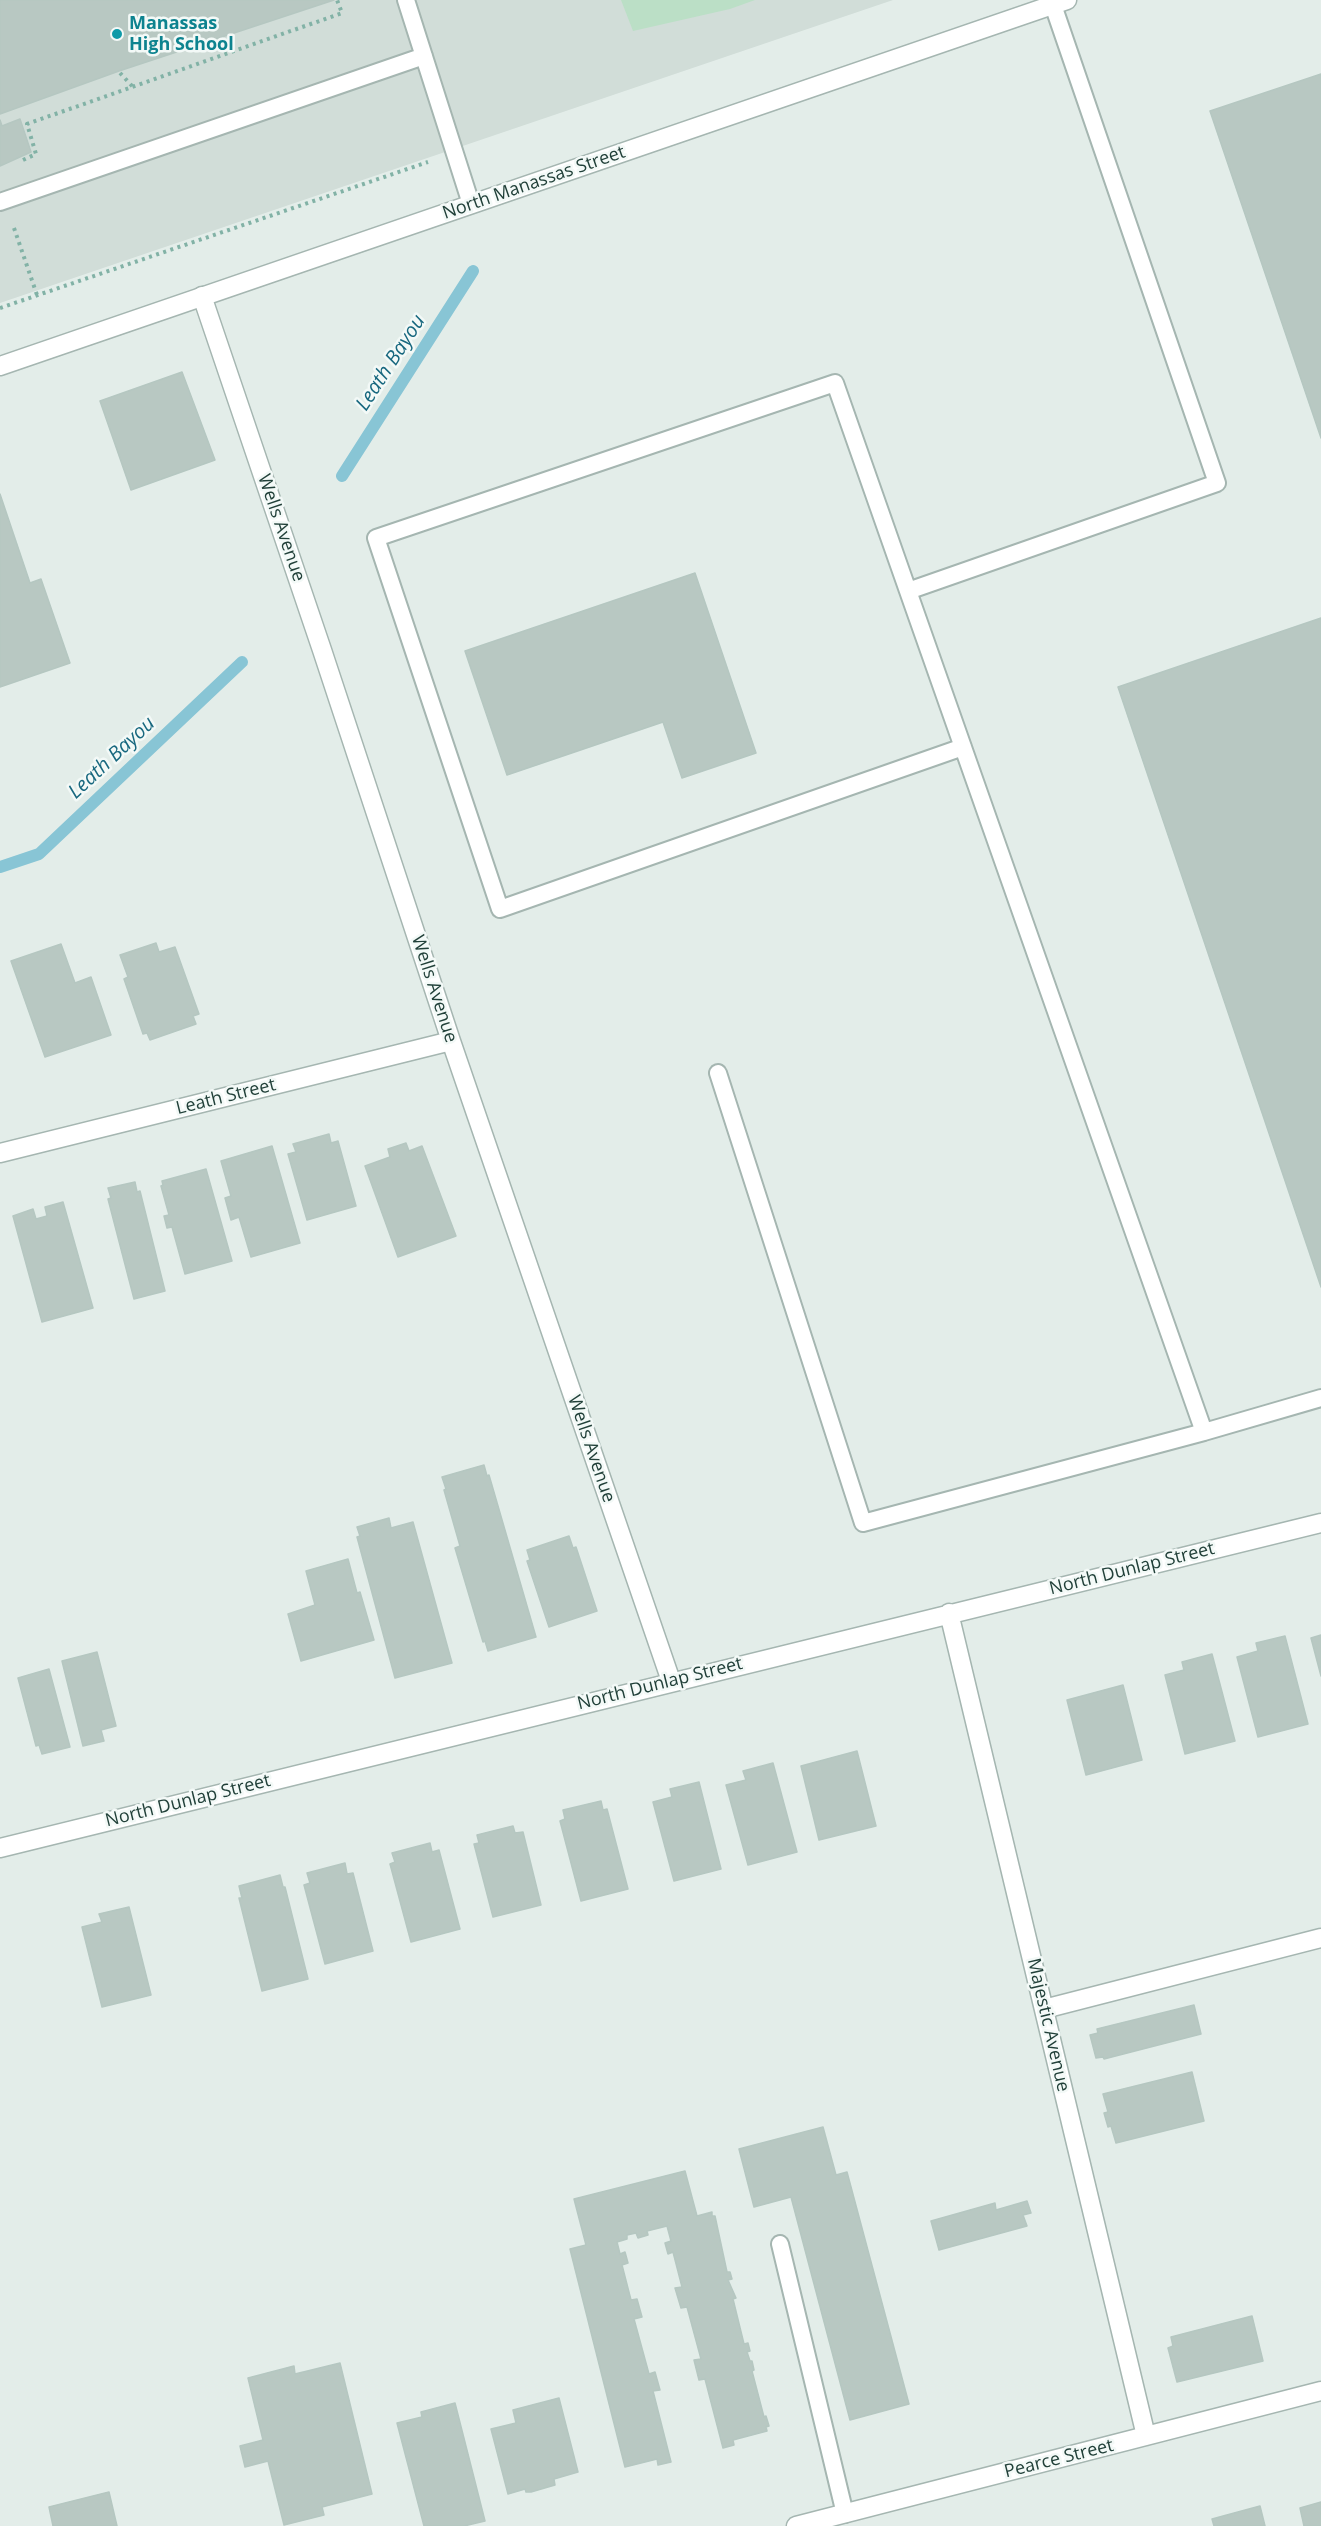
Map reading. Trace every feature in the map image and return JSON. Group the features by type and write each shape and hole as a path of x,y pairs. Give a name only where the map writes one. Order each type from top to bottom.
{"street":[{"name":"North Manassas Street","path":"0,366 1060,2"},
{"name":"Wells Avenue","path":"202,296 451,1041 671,1681"},
{"name":"Leath Street","path":"0,1153 451,1041"},
{"name":"North Dunlap Street","path":"0,1848 671,1681 1321,1523"},
{"name":"Majestic Avenue","path":"949,1613 1146,2436"},
{"path":"1044,2009 1321,1938"},
{"name":"Pearce Street","path":"796,2526 1321,2391"}],"lane":[{"path":"406,0 471,204"},
{"path":"908,591 1217,483 1060,2"},
{"path":"2,201 424,56"},
{"path":"963,747 500,909 376,538 836,383 1204,1432"},
{"path":"718,1073 863,1523 1204,1432 1321,1398"},
{"path":"780,2244 845,2514"}],"path":[{"path":"18,163 36,154 27,124 342,13 338,0"},
{"path":"120,73 133,87"},
{"path":"0,308 455,153"},
{"path":"2,201 37,295"}],"shaded area":[{"path":"0,0 893,0 0,303"}],"green space":[{"path":"621,0 755,0 730,9 633,31"}],"building":[{"name":"Manassas High School","path":"0,0 334,0 119,71 0,114"},
{"path":"1321,74 1321,438 1210,111"},
{"path":"20,119 31,152 0,166 0,120 2,126"},
{"path":"182,372 215,460 131,490 100,401"},
{"path":"0,494 30,583 41,579 70,663 0,687"},
{"path":"695,573 756,753 682,778 663,722 507,775 465,651"},
{"path":"1321,618 1321,1287 1118,687"},
{"path":"156,943 159,952 175,947 199,1014 193,1016 196,1024 150,1040 147,1033 143,1034 124,979 128,977 120,955"},
{"path":"61,944 75,983 91,977 111,1035 45,1057 11,961"},
{"path":"329,1134 331,1143 338,1141 356,1206 307,1220 288,1154 296,1152 293,1144"},
{"path":"406,1143 409,1151 422,1146 456,1236 398,1257 365,1166 390,1157 388,1149"},
{"path":"272,1146 300,1243 251,1257 239,1217 231,1220 225,1198 231,1196 221,1161"},
{"path":"206,1169 232,1261 185,1274 172,1227 167,1228 164,1216 169,1215 161,1186 162,1181"},
{"path":"135,1182 137,1192 140,1191 165,1291 134,1299 108,1199 111,1198 108,1188"},
{"path":"63,1202 93,1308 42,1322 13,1216 33,1209 36,1219 47,1216 45,1207"},
{"path":"484,1465 487,1476 489,1475 536,1637 488,1651 485,1641 483,1642 455,1548 460,1546 442,1477"},
{"path":"389,1518 391,1528 413,1522 452,1663 395,1678 357,1537 360,1536 357,1527"},
{"path":"569,1536 573,1548 576,1547 597,1611 549,1627 527,1561 530,1560 527,1550"},
{"path":"348,1559 357,1593 360,1592 374,1640 301,1661 288,1614 315,1605 306,1571"},
{"path":"1321,1635 1321,1676 1311,1638"},
{"path":"1285,1636 1308,1724 1258,1737 1237,1657 1258,1651 1256,1643"},
{"path":"97,1652 116,1726 101,1730 104,1741 83,1746 62,1661"},
{"path":"1212,1654 1235,1741 1185,1754 1165,1675 1184,1670 1182,1662"},
{"path":"49,1669 70,1747 42,1754 39,1745 36,1746 18,1678"},
{"path":"1123,1685 1142,1760 1086,1775 1067,1700"},
{"path":"857,1751 876,1826 819,1840 801,1766"},
{"path":"773,1763 797,1852 748,1865 726,1785 746,1780 743,1771"},
{"path":"699,1782 721,1869 674,1881 653,1802 672,1797 670,1789"},
{"path":"601,1801 603,1810 607,1809 628,1889 581,1901 560,1821 565,1819 563,1810"},
{"path":"513,1826 515,1833 523,1832 541,1905 493,1917 474,1844 479,1843 477,1835"},
{"path":"430,1843 432,1852 439,1850 460,1929 411,1942 390,1864 395,1862 392,1853"},
{"path":"345,1863 347,1874 353,1873 373,1951 325,1964 304,1885 310,1883 307,1873"},
{"path":"280,1875 308,1979 262,1991 239,1898 242,1898 239,1886"},
{"path":"129,1907 151,1995 102,2007 82,1927 102,1922 99,1914"},
{"path":"1194,2005 1201,2034 1104,2059 1103,2057 1096,2058 1090,2035 1098,2033 1097,2029"},
{"path":"1192,2072 1204,2121 1116,2143 1104,2113 1108,2112 1103,2094"},
{"path":"823,2127 836,2175 847,2172 909,2404 850,2420 791,2197 754,2207 739,2149"},
{"path":"685,2171 697,2216 712,2212 712,2216 715,2216 727,2272 730,2272 732,2279 728,2280 736,2298 733,2299 744,2344 748,2343 750,2351 747,2352 752,2361 754,2370 752,2371 764,2417 766,2416 769,2426 766,2427 767,2431 733,2440 734,2445 723,2448 705,2379 699,2380 694,2360 701,2359 687,2307 681,2308 675,2288 682,2287 673,2252 668,2254 665,2243 671,2241 667,2226 647,2231 648,2235 638,2238 636,2233 627,2235 627,2239 617,2242 620,2254 625,2252 628,2263 622,2265 631,2300 637,2299 642,2317 634,2319 649,2374 655,2372 660,2390 653,2391 671,2462 658,2465 657,2459 625,2467 570,2249 586,2245 574,2199"},
{"path":"1027,2201 1031,2213 1023,2215 1027,2226 939,2250 931,2221 995,2203 996,2210"},
{"path":"1252,2316 1263,2361 1177,2382 1168,2348 1173,2346 1171,2337"},
{"path":"340,2363 372,2494 322,2507 324,2515 284,2525 268,2461 245,2467 240,2446 263,2440 248,2378 294,2366 295,2374"},
{"path":"559,2398 578,2472 554,2479 555,2485 531,2492 526,2492 525,2489 508,2494 491,2429 516,2423 513,2410"},
{"path":"455,2403 485,2521 464,2526 424,2526 397,2423 422,2417 421,2412"},
{"path":"109,2492 117,2526 53,2526 49,2507"},
{"path":"1321,2502 1321,2526 1304,2526 1300,2508"},
{"path":"1260,2506 1265,2526 1214,2526 1212,2519"}],"waterway":[{"name":"Leath Bayou","path":"342,476 473,271"},
{"name":"Leath Bayou","path":"0,867 39,854 242,662"}],"place":[{"name":"Manassas High School","path":"117,34"}]}
